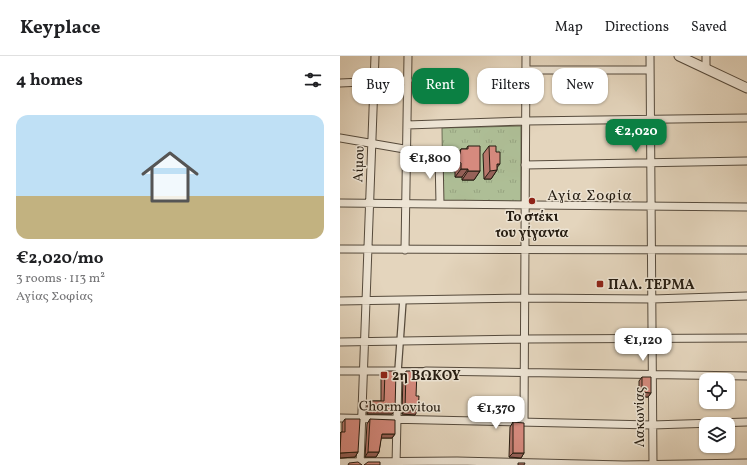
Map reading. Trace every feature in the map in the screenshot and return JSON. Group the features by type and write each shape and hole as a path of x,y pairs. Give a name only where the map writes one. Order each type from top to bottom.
{"street":[{"name":"Αίμου","path":"375,56 375,68"},
{"path":"405,250 408,56"},
{"path":"526,56 526,68"},
{"name":"Λακωνίας","path":"650,56 653,465"},
{"path":"679,56 747,88"},
{"path":"706,56 706,69"},
{"path":"544,70 650,70"},
{"path":"404,80 408,80"},
{"path":"340,83 352,82"},
{"name":"Αίμου","path":"360,464 373,104"},
{"path":"524,422 525,205 523,165 526,104"},
{"path":"407,125 526,121 747,118"},
{"path":"340,138 372,142 439,155 440,204"},
{"path":"523,165 747,161"},
{"path":"340,203 747,207"},
{"path":"340,249 747,250"},
{"path":"340,301 525,298 652,299 747,296"},
{"path":"396,464 398,371 403,300"},
{"path":"340,342 747,338"},
{"path":"340,371 747,376"},
{"name":"Chormovitou","path":"340,418 397,418 652,425 747,422"},
{"path":"340,462 360,464 457,461 653,465 747,464"}],"green space":[{"path":"521,126 521,203 443,202 442,128"}],"building":[{"path":"468,146 480,146 480,171 468,171 468,169 461,169 461,163 458,161 461,149 468,149"},
{"path":"489,146 496,146 496,152 500,152 500,164 497,164 497,170 490,171"},
{"path":"385,371 396,371 395,410 370,409 370,401 384,401"},
{"path":"406,371 417,371 416,396 419,396 418,410 405,410"},
{"path":"642,377 651,377 651,393 642,392"},
{"path":"345,419 360,419 358,452 340,453 341,432 345,432"},
{"path":"370,419 395,420 395,434 382,434 379,452 368,452"},
{"path":"513,422 524,423 524,453 513,453"},
{"path":"358,462 362,465 348,465 349,463"},
{"path":"368,462 380,462 380,465 364,465"},
{"path":"518,463 525,463 524,465 518,465"}],"place":[{"name":"Το στέκι του γίγαντα","path":"532,201"},
{"name":"ΠΑΛ. ΤΕΡΜΑ","path":"600,284"},
{"name":"2η ΒΩΚΟΥ","path":"384,375"}],"district":[{"name":"Αγία Σοφία","path":"590,195"}]}
